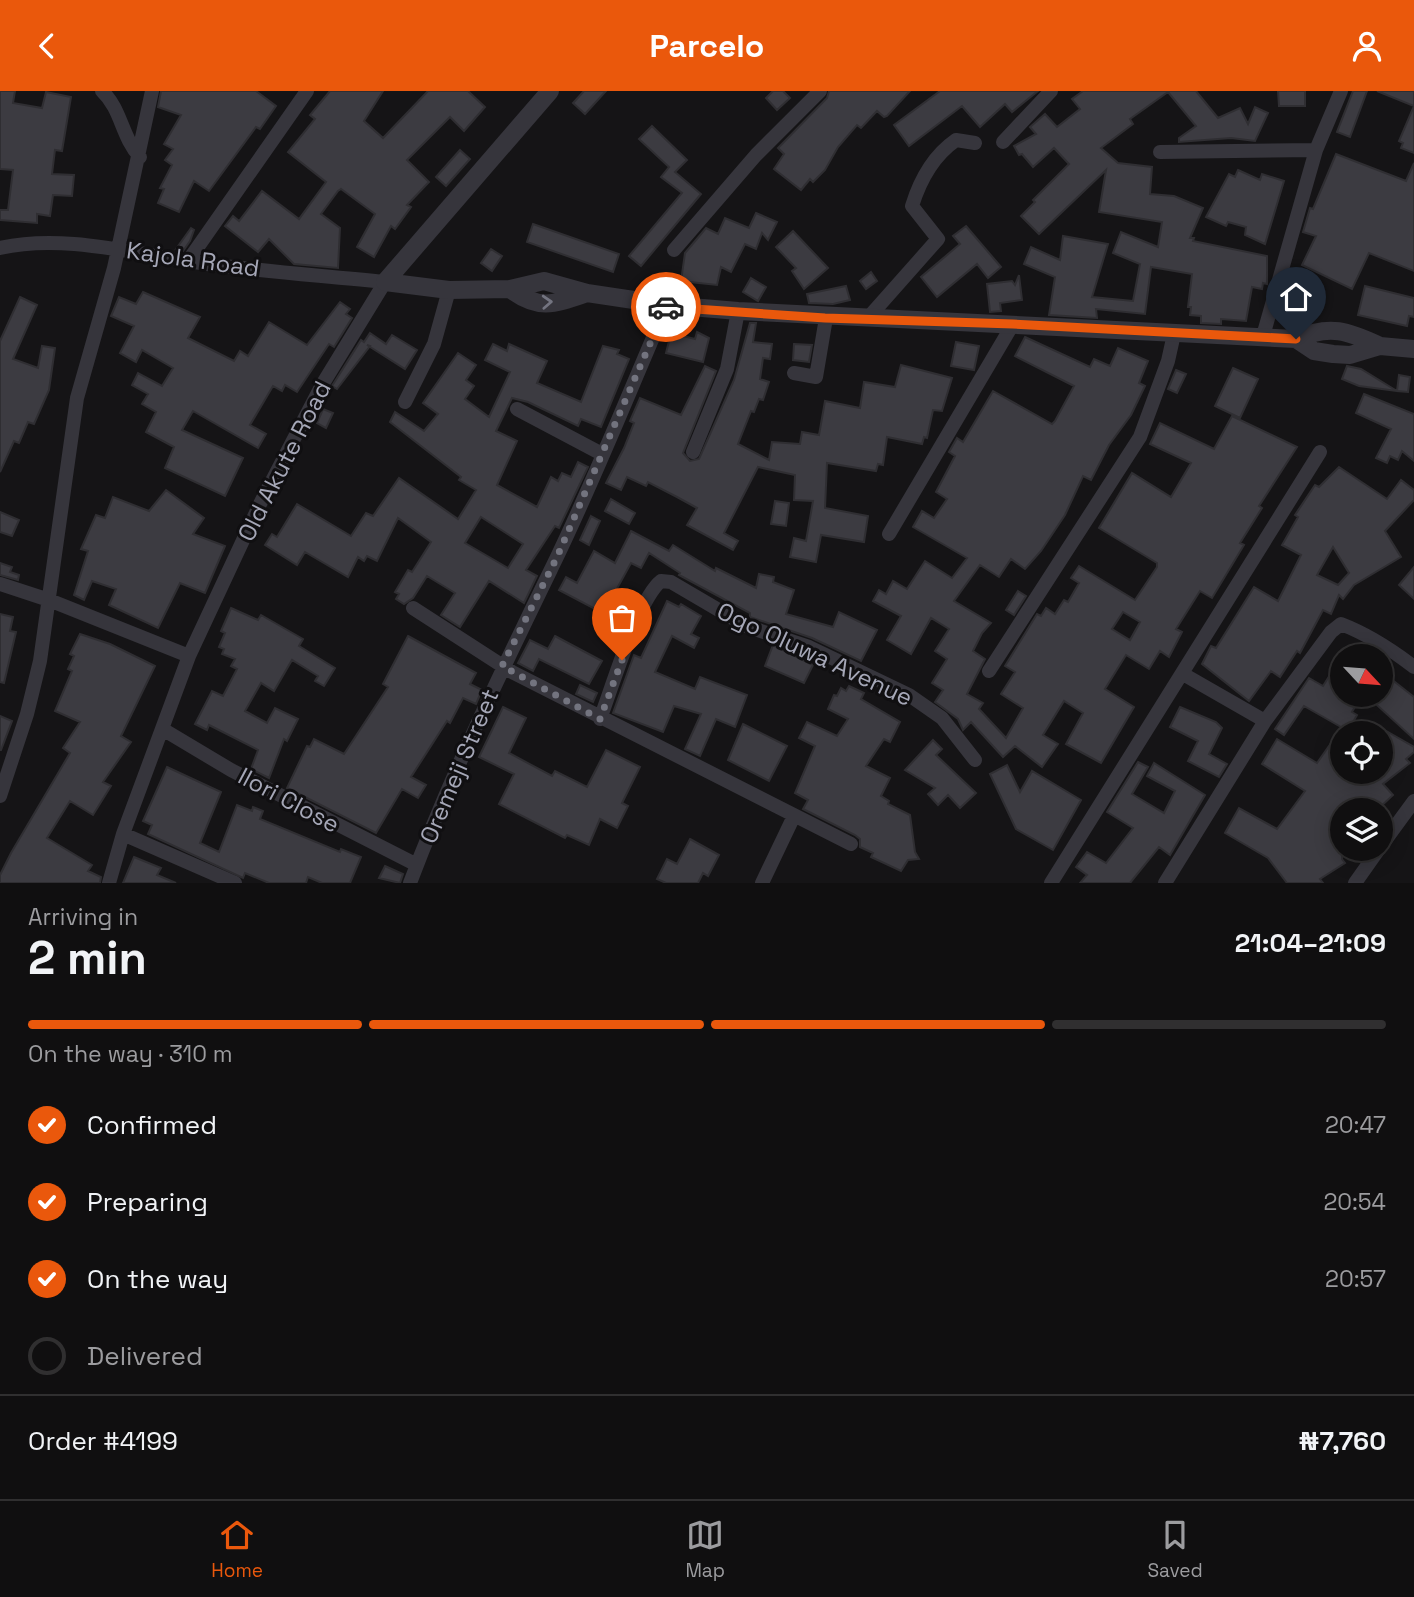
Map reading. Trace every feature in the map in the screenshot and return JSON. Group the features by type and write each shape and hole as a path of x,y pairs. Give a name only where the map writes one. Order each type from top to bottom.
{"street":[{"path":"102,91 113,102 125,136 140,157"},
{"path":"0,796 5,769 40,661 77,398 118,249 140,157 152,91"},
{"path":"188,261 307,91"},
{"name":"Old Akute Road","path":"109,883 123,834 164,730 189,656 260,504 322,385 385,282 550,91"},
{"path":"674,250 756,155 820,91"},
{"path":"1003,142 1051,91"},
{"path":"1263,336 1316,150 1340,91"},
{"path":"868,318 938,239 912,207 928,171 941,151 956,140 975,143"},
{"path":"1160,152 1316,150"},
{"path":"0,236 23,242"},
{"name":"Kajola Road","path":"0,248 23,242 118,249 188,261 385,282"},
{"path":"385,282 449,290 510,289 527,302 545,305 587,293 667,305 825,318 1263,336 1296,339 1314,351 1333,354 1350,355 1380,346 1414,349"},
{"path":"405,402 434,344 449,290"},
{"name":"Oremeji Street","path":"410,883 502,666 557,557 667,305"},
{"path":"693,452 727,369 738,311"},
{"path":"794,373 816,376 825,318"},
{"path":"889,534 1013,324"},
{"path":"989,671 1140,437 1168,361 1174,334"},
{"path":"517,409 602,454"},
{"path":"1051,883 1320,452"},
{"name":"Ogo Oluwa Avenue","path":"600,719 642,613 654,586 661,580 671,582 746,626 808,647 909,695 942,718 975,760"},
{"path":"0,584 49,600 189,656"},
{"path":"413,608 502,666 600,719 851,844"},
{"path":"1165,883 1265,721 1331,632 1341,624 1396,653 1414,667"},
{"path":"1396,653 1414,651"},
{"path":"1183,674 1265,721"},
{"name":"Ilori Close","path":"164,730 232,770 417,865"},
{"path":"1393,829 1414,801"},
{"path":"762,883 794,816"},
{"path":"123,834 235,883"},
{"path":"1355,883 1370,861"}],"building":[{"path":"0,91 15,91 13,103 42,108 46,92 71,97 62,151 55,150 52,174 74,175 72,196 53,195 50,216 37,214 37,223 0,220 0,210 8,210 13,170 0,169"},
{"path":"161,91 256,91 276,106 260,129 256,127 209,191 194,181 179,212 158,203 164,189 160,188 172,165 165,160 173,149 164,144 181,115 158,107"},
{"path":"330,91 383,91 364,121 383,138 428,91 468,91 485,107 464,131 450,117 407,160 429,182 407,205 411,207 395,229 391,226 374,257 357,247 375,214 341,189 338,191 321,214 340,228 338,268 294,264 269,239 258,252 225,226 233,216 239,221 262,191 299,219 326,182 288,152 315,119 310,115"},
{"path":"584,91 606,91 585,114 573,103"},
{"path":"773,91 783,91 790,98 777,110 766,98"},
{"path":"829,91 910,91 887,116 884,117 877,111 861,128 857,125 838,147 825,170 813,182 810,179 801,190 774,169 784,154 778,148 827,98"},
{"path":"940,91 1038,91 1012,112 1005,104 980,127 962,106 909,146 894,125"},
{"path":"1083,91 1196,91 1218,118 1240,108 1248,124 1255,107 1268,113 1255,141 1231,138 1179,142 1179,138 1196,126 1168,92 1130,119 1133,124 1101,148 1118,163 1152,167 1150,194 1174,196 1203,208 1190,238 1194,238 1193,241 1267,256 1267,284 1263,283 1262,289 1252,287 1246,321 1221,319 1221,324 1201,323 1201,316 1190,315 1191,307 1188,307 1192,274 1151,267 1145,314 1096,309 1097,318 1049,315 1055,277 1024,264 1031,247 1060,260 1063,236 1108,244 1092,297 1133,301 1140,264 1113,253 1121,232 1158,247 1162,222 1099,212 1106,170 1039,234 1021,216 1069,164 1054,148 1033,167 1022,154 1019,155 1014,146 1036,134 1030,127 1045,114 1057,127 1080,109 1072,99"},
{"path":"1278,91 1305,91 1305,106 1279,106"},
{"path":"1353,91 1367,91 1350,137 1337,132"},
{"path":"1377,91 1414,91 1414,106"},
{"path":"1414,106 1414,153 1401,148 1403,143 1399,141"},
{"path":"652,126 687,160 675,172 701,194 641,266 629,256 682,193 661,177 669,167 639,139"},
{"path":"460,150 470,159 446,186 436,177"},
{"path":"1336,154 1406,181 1414,163 1414,271 1369,253 1352,289 1302,265 1316,236 1303,232 1310,208 1313,209"},
{"path":"1238,170 1260,180 1262,174 1284,181 1265,244 1245,235 1246,227 1228,222 1226,226 1206,217 1229,174 1235,177"},
{"path":"756,213 777,222 768,240 762,233 756,249 745,244 731,272 721,267 717,285 681,281 685,253 706,228 718,234 725,218 749,228"},
{"path":"533,224 619,254 613,272 527,242"},
{"path":"966,226 1001,267 988,278 977,264 937,297 921,277 960,244 953,236"},
{"path":"191,228 194,230 183,251 176,249"},
{"path":"793,231 828,268 804,289 792,271 796,268 776,247"},
{"path":"491,249 502,256 492,271 481,263"},
{"path":"871,272 877,281 866,289 860,281"},
{"path":"1019,275 1022,300 1000,303 1001,311 990,312 987,284 1012,281 1015,285"},
{"path":"751,278 766,287 758,301 743,292"},
{"path":"846,286 850,300 833,304 809,303 807,294"},
{"path":"1365,286 1414,298 1414,317 1409,316 1407,326 1358,315"},
{"path":"143,292 200,317 188,338 234,361 240,351 248,356 269,322 307,345 340,302 350,309 346,314 352,318 334,347 329,344 297,392 285,385 282,391 273,386 250,425 266,434 258,448 193,411 182,430 243,458 225,496 165,468 174,447 146,432 156,412 142,404 148,394 132,385 138,373 162,386 173,368 142,350 136,362 120,353 134,326 111,316 119,297 136,304"},
{"path":"20,297 37,305 13,359 38,368 42,346 55,348 49,390 34,424 28,422 19,443 14,441 0,472 0,341"},
{"path":"750,323 756,323 753,342 772,344 770,359 763,358 760,379 769,382 763,400 759,399 754,412 751,411 738,444 769,460 772,442 800,444 802,432 819,435 825,401 860,408 864,382 895,387 901,365 952,378 942,411 933,410 927,438 924,437 922,444 887,437 883,465 878,464 876,471 827,463 825,508 868,516 864,542 821,535 816,562 790,557 794,538 806,541 813,501 794,500 795,475 758,467 724,533 738,541 733,550 687,525 697,508 677,497 648,482 646,486 627,477 621,490 606,483 634,423 630,421 640,398 681,415 705,366 716,371 683,453 690,461 699,459 734,380"},
{"path":"697,332 709,338 703,362 666,353 671,333 695,339"},
{"path":"370,333 386,344 392,335 417,350 405,369 370,347 337,389 332,386 361,340 364,342"},
{"path":"1025,337 1090,367 1094,359 1110,366 1118,348 1148,361 1139,383 1145,386 1131,415 1109,445 1091,480 1083,476 1065,515 1041,551 1025,569 1011,559 999,577 980,565 954,601 991,623 982,633 973,651 985,659 967,694 983,703 979,709 1006,738 1023,708 1001,694 1015,672 1005,666 1037,614 1041,616 1046,608 1055,614 1064,600 1068,602 1079,583 1071,578 1079,566 1135,600 1157,567 1157,563 1099,528 1132,473 1171,497 1191,463 1150,444 1160,423 1214,449 1232,416 1297,447 1259,506 1262,508 1240,543 1244,545 1212,598 1200,591 1176,629 1182,632 1169,657 1160,651 1149,669 1126,655 1105,689 1134,707 1101,763 1066,744 1083,713 1064,701 1043,735 1058,744 1042,767 1015,746 1003,757 971,722 963,730 958,719 935,702 943,690 932,683 947,659 935,651 949,629 931,618 911,654 887,640 901,616 873,601 879,590 886,594 893,581 907,589 925,561 952,578 967,558 913,527 922,511 934,518 947,499 936,492 955,456 949,452 957,438 963,442 993,391 1052,424 1055,421 1074,386 1015,356","holes":["1123,612 1140,622 1130,640 1112,629"]},
{"path":"956,342 979,346 974,370 951,366"},
{"path":"493,344 507,351 509,344 547,361 537,383 581,402 603,346 619,350 617,354 629,359 601,427 581,419 578,426 528,402 512,398 496,431 517,441 497,485 537,507 551,477 558,481 562,473 571,477 578,462 588,467 559,528 555,526 526,570 537,576 524,603 489,581 460,627 441,615 455,593 427,576 413,598 404,604 396,599 399,594 395,592 408,570 412,572 431,542 398,518 377,561 367,556 364,561 358,557 348,577 305,552 297,565 265,545 272,534 277,537 297,504 351,536 366,513 373,516 399,478 458,519 476,490 459,480 461,477 390,422 395,412 424,431 438,414 423,403 458,353 476,365 466,380 474,386 465,399 489,417 510,372 485,360","holes":["481,517 523,544 508,568 465,543"]},
{"path":"794,344 812,345 809,362 793,360"},
{"path":"1347,366 1361,369 1397,391 1359,386 1342,379"},
{"path":"1233,368 1258,379 1240,418 1215,406"},
{"path":"1176,370 1186,374 1177,393 1168,389"},
{"path":"1399,375 1410,377 1408,392 1397,391"},
{"path":"1364,394 1414,414 1414,461 1402,451 1398,460 1390,456 1387,463 1376,458 1391,429 1356,413"},
{"path":"323,409 333,413 326,428 317,423"},
{"path":"1339,467 1387,499 1401,480 1414,490 1414,500 1385,531 1401,557 1354,585 1343,599 1339,595 1331,614 1323,610 1300,653 1297,651 1280,677 1271,671 1249,701 1202,664 1211,646 1216,648 1254,587 1278,601 1301,555 1282,545 1298,517 1295,515 1315,485 1319,487","holes":["1333,547 1349,573 1338,585 1317,575"]},
{"path":"166,490 204,518 193,534 225,546 205,593 180,583 158,628 109,605 116,589 92,581 84,600 74,595 88,551 81,549 96,515 105,518 113,497 149,511"},
{"path":"611,499 635,513 629,524 605,511"},
{"path":"775,501 789,503 786,526 771,524"},
{"path":"0,512 19,520 12,536 0,532"},
{"path":"591,516 600,521 589,545 580,540"},
{"path":"631,531 669,551 673,545 715,571 716,568 756,588 759,574 774,577 773,582 794,590 786,614 833,627 839,612 877,630 861,661 812,638 750,617 750,613 679,575 680,573 649,553 641,568 631,563 609,603 620,609 614,619 559,590 566,577 577,583 594,551 615,563"},
{"path":"0,563 12,567 10,572 19,575 18,580 0,575"},
{"path":"1414,567 1414,599 1399,585"},
{"path":"1018,591 1026,596 1014,615 1006,610"},
{"path":"667,601 679,607 681,604 701,616 691,634 699,638 694,648 672,636 655,672 695,689 700,677 747,695 735,727 716,719 700,756 685,749 701,714 674,706 663,732 613,713 634,655 641,658"},
{"path":"231,608 258,620 261,615 303,639 299,646 335,668 324,686 315,681 318,676 292,660 274,691 261,683 245,711 267,723 275,708 298,719 287,741 284,739 269,778 251,769 258,750 209,725 207,730 195,724 212,691 223,696 237,669 231,666 235,659 222,654 224,649 219,647 225,633 221,631"},
{"path":"0,614 13,617 10,631 16,632 4,683 0,682"},
{"path":"80,634 110,644 155,666 121,736 131,742 103,782 111,786 93,815 70,801 47,838 92,865 88,871 101,877 100,883 0,883 0,875 11,853 70,753 63,748 80,722 55,711 72,671 68,669 74,656 70,654"},
{"path":"408,636 476,673 470,684 482,690 476,704 463,698 450,723 447,721 411,777 426,785 418,798 402,789 376,833 287,788 307,746 310,747 314,739 344,754 388,687 383,684"},
{"path":"555,636 602,661 589,684 539,659 533,671 518,663 530,640 548,649"},
{"path":"773,645 813,665 804,683 765,666"},
{"path":"1330,675 1330,707 1355,707 1352,712 1357,715 1354,721 1330,721 1304,706 1284,735 1275,729 1309,678 1323,686"},
{"path":"1393,680 1414,697 1414,739 1379,707 1393,707"},
{"path":"580,685 597,693 593,702 576,694"},
{"path":"849,686 864,693 861,699 900,722 890,742 884,739 866,766 890,778 881,796 889,801 888,804 910,815 915,852 919,859 908,860 901,871 871,857 873,853 860,847 860,839 855,835 803,809 808,800 795,793 815,746 799,738 807,722 837,736 848,719 828,709 834,695 837,696 841,688 846,691"},
{"path":"503,707 526,718 509,753 552,776 555,771 587,787 606,750 640,767 622,803 628,806 617,828 600,819 589,845 567,835 565,838 499,804 514,774 479,757"},
{"path":"1180,707 1216,722 1222,728 1209,754 1227,764 1219,777 1188,761 1198,741 1170,727"},
{"path":"0,716 12,721 1,750 0,750"},
{"path":"743,724 787,746 769,781 728,760"},
{"path":"1393,735 1414,747 1414,752 1406,759 1410,763 1393,776"},
{"path":"1277,739 1317,763 1330,745 1330,784 1383,784 1393,795 1390,798 1330,798 1330,861 1345,863 1320,879 1323,883 1287,883 1268,858 1225,833 1239,808 1277,829 1305,791 1262,764"},
{"path":"933,740 942,749 936,755 976,793 960,808 948,795 938,805 928,794 935,788 905,770"},
{"path":"1138,762 1148,767 1132,794 1164,813 1175,791 1147,776 1154,763 1205,795 1170,855 1159,847 1130,883 1080,883 1087,875 1076,867 1087,852 1106,863 1133,828 1107,812"},
{"path":"1007,765 1020,792 1032,771 1081,800 1053,850 1016,829 990,774"},
{"path":"167,767 221,792 200,843 219,852 237,805 252,811 253,807 263,811 260,819 340,852 341,849 361,857 350,883 322,883 308,877 306,883 269,883 245,873 243,878 148,834 152,825 143,821"},
{"path":"690,839 719,855 708,876 703,873 698,883 666,883 657,879 667,859 677,864"},
{"path":"134,857 161,868 157,875 176,883 123,883"},
{"path":"385,866 403,874 400,883 379,878"}],"way so far":[{"path":"622,660 600,719 502,666 557,557 666,307"}],"route":[{"path":"666,307 825,318 1013,324 1296,339"}]}
